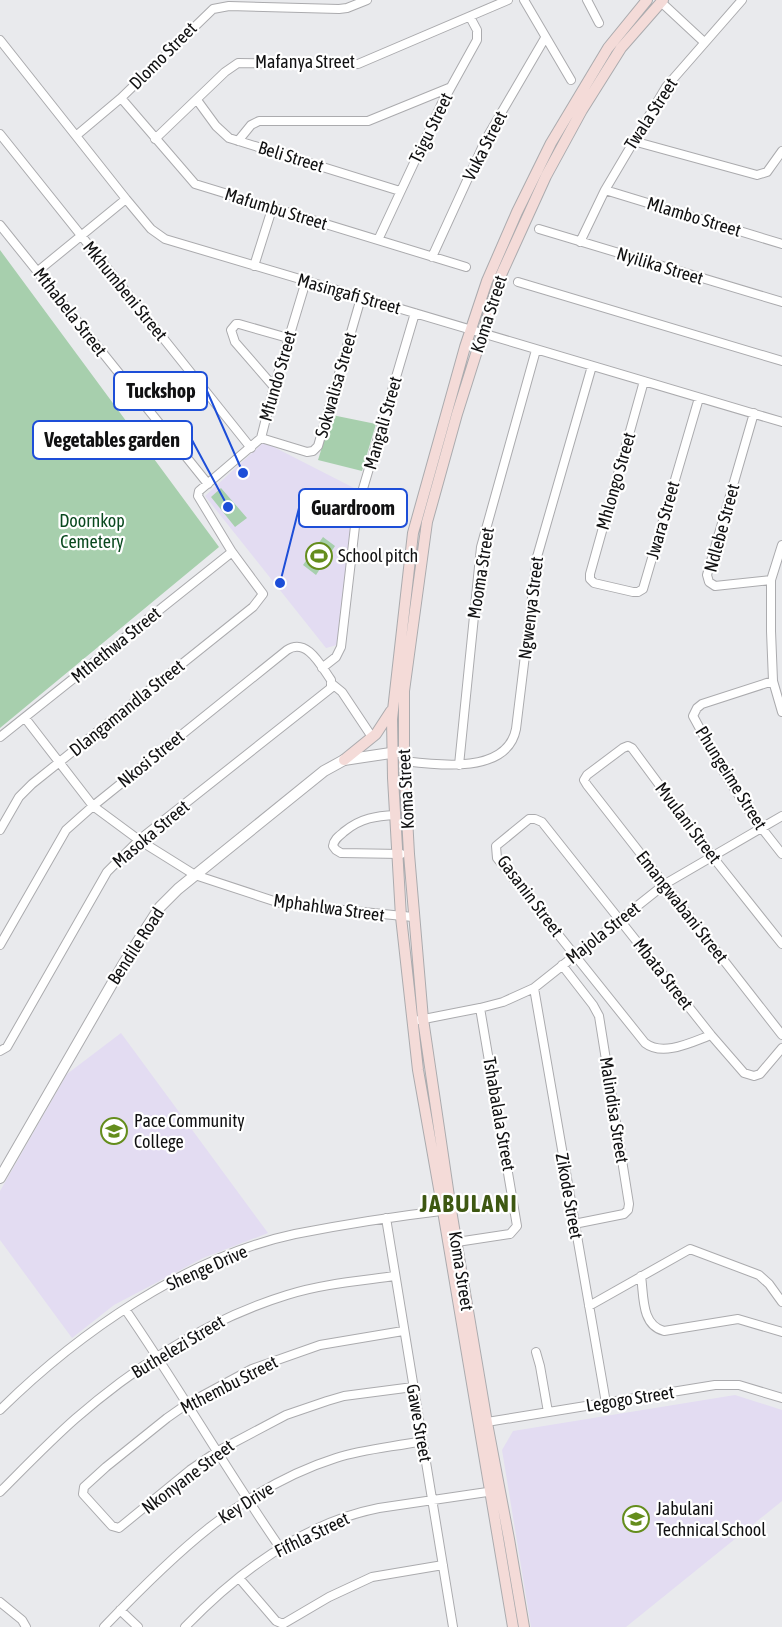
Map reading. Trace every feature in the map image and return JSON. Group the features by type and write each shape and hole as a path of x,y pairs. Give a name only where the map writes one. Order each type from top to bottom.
{"main road":[{"name":"Koma Street","path":"404,854 396,815 392,752 394,706 413,533 471,329 495,259 551,143 608,48 647,0"},
{"name":"Koma Street","path":"524,1627 482,1423 417,1020 407,917 404,854 404,691 424,535 501,275 555,158 621,48 661,1"},
{"path":"344,760 372,737 387,719 394,706"},
{"name":"Koma Street","path":"447,1210 457,1242 482,1423"},
{"name":"Koma Street","path":"495,1491 513,1627"}],"street":[{"name":"Dlomo Street","path":"77,135 121,98 213,9 229,6 339,9 367,0"},
{"name":"Mafanya Street","path":"155,139 225,72 238,63 358,64 508,0"},
{"path":"524,0 570,80"},
{"path":"587,0 600,23"},
{"name":"Twala Street","path":"580,242 605,190 670,82 742,0"},
{"path":"661,1 704,42"},
{"name":"Tsigu Street","path":"378,240 450,88 477,40 477,30 470,17"},
{"name":"Vuka Street","path":"432,257 486,139 545,38"},
{"name":"Masingafi Street","path":"0,40 126,199 151,229 161,237 782,422"},
{"path":"238,141 251,125 259,121 368,121 450,88"},
{"name":"Mafumbu Street","path":"121,98 195,184 466,267"},
{"name":"Beli Street","path":"197,100 221,131 238,141 400,191"},
{"name":"Mkhumbeni Street","path":"0,134 251,448"},
{"path":"633,141 759,175 767,172 782,151"},
{"name":"Mlambo Street","path":"605,190 782,244"},
{"path":"38,272 126,199"},
{"path":"254,266 272,209"},
{"name":"Mthabela Street","path":"0,225 208,484"},
{"name":"Nyilika Street","path":"539,229 782,302"},
{"name":"Mfundo Street","path":"208,484 261,438 306,281"},
{"path":"518,282 782,361"},
{"name":"Sokwalisa Street","path":"261,438 307,452 318,446 362,298"},
{"name":"Mangali Street","path":"322,668 336,657 341,647 357,509 415,313"},
{"path":"274,387 235,342 231,330 239,324 288,338"},
{"name":"Mooma Street","path":"459,765 482,547 536,350"},
{"name":"Ngwenya Street","path":"404,756 459,765 476,763 496,755 509,745 516,733 537,557 592,366"},
{"name":"Mhlongo Street","path":"591,580 590,574 644,381"},
{"name":"Jwara Street","path":"591,580 594,583 633,592 640,592 643,589 699,398"},
{"name":"Ndlebe Street","path":"754,413 708,572 708,579 710,584 715,586 771,580"},
{"path":"208,484 199,491 199,501 232,552"},
{"path":"782,545 771,580 773,681 782,712"},
{"name":"Dlangamandla Street","path":"0,830 23,792 253,607 263,594 232,552"},
{"name":"Mthethwa Street","path":"0,737 232,552"},
{"name":"Nkosi Street","path":"0,945 66,830 293,646 307,648 331,680 331,686 342,692 372,737"},
{"name":"Phungeime Street","path":"773,681 702,704 693,716 723,771 761,828 782,854"},
{"name":"Masoka Street","path":"0,1051 7,1047 106,872 140,840 331,686"},
{"name":"Mphahlwa Street","path":"25,718 93,806 140,840 195,875 283,904 407,917"},
{"name":"Mvulani Street","path":"585,778 623,748 631,747 712,856 782,944"},
{"name":"Bendile Road","path":"0,1178 124,963 163,903 324,771 344,760 392,752 404,756"},
{"name":"Emangwabani Street","path":"585,778 587,785 782,1035"},
{"path":"396,815 375,816 361,820 333,843 336,850 341,853 404,854"},
{"name":"Majola Street","path":"417,1020 503,1002 534,988 664,884 782,816"},
{"name":"Gasanin Street","path":"537,819 532,818 526,821 497,845 496,855 575,955 650,1047 662,1049 711,1035"},
{"name":"Mbata Street","path":"537,819 744,1073 754,1076 760,1074 782,1048"},
{"name":"Malindisa Street","path":"562,965 599,1016 629,1204 627,1212 620,1215 574,1224"},
{"name":"Zikode Street","path":"534,988 606,1403"},
{"name":"Tshabalala Street","path":"457,1242 510,1234 517,1226 480,1008"},
{"name":"Shenge Drive","path":"0,1410 65,1352 125,1309 206,1266 252,1247 294,1235 386,1218 447,1210"},
{"name":"Gawe Street","path":"386,1218 453,1627"},
{"path":"589,1306 686,1250 692,1249 759,1275 782,1302"},
{"name":"Buthelezi Street","path":"0,1492 76,1418 158,1357 219,1322 263,1303 303,1290 395,1276"},
{"path":"641,1276 648,1319 655,1328 664,1331 738,1319 782,1332"},
{"path":"125,1309 218,1451 246,1499 281,1549"},
{"name":"Mthembu Street","path":"82,1493 84,1487 106,1467 187,1404 252,1369 309,1348 403,1331"},
{"path":"536,1352 548,1412"},
{"name":"Legogo Street","path":"482,1423 726,1385 747,1387 782,1398"},
{"name":"Nkonyane Street","path":"82,1493 110,1525 119,1528 218,1451 286,1415 327,1401 363,1393 413,1387"},
{"name":"Key Drive","path":"104,1627 186,1546 246,1499 301,1471 338,1457 422,1441"},
{"name":"Fifhla Street","path":"185,1627 239,1578 312,1531 360,1512 495,1491"},
{"path":"239,1578 276,1621 283,1624 329,1597 372,1577 443,1565"},
{"path":"0,1602 22,1620 26,1627"},
{"path":"120,1610 138,1627"}],"shaded area":[{"path":"264,442 356,489 337,645 326,648 205,496"},
{"name":"Pace Community College","path":"121,1033 268,1233 203,1258 114,1305 72,1338 0,1240 0,1191 67,1074"},
{"name":"Jabulani Technical School","path":"735,1395 782,1410 782,1501 626,1627 531,1627 502,1450 513,1431"}],"green space":[{"name":"Doornkop Cemetery","path":"0,250 219,547 0,728"},
{"path":"332,415 376,424 362,471 318,460"},
{"path":"221,488 247,518 235,527 211,497"},
{"name":"School pitch","path":"323,537 335,546 316,575 303,565"}],"place":[{"name":"Tuckshop","path":"243,473"},
{"name":"Vegetables garden","path":"228,507"},
{"name":"School pitch","path":"319,556"},
{"name":"Guardroom","path":"280,583"},
{"name":"Pace Community College","path":"114,1131"},
{"name":"Jabulani Technical School","path":"636,1519"}],"district":[{"name":"JABULANI","path":"469,1204"}]}
